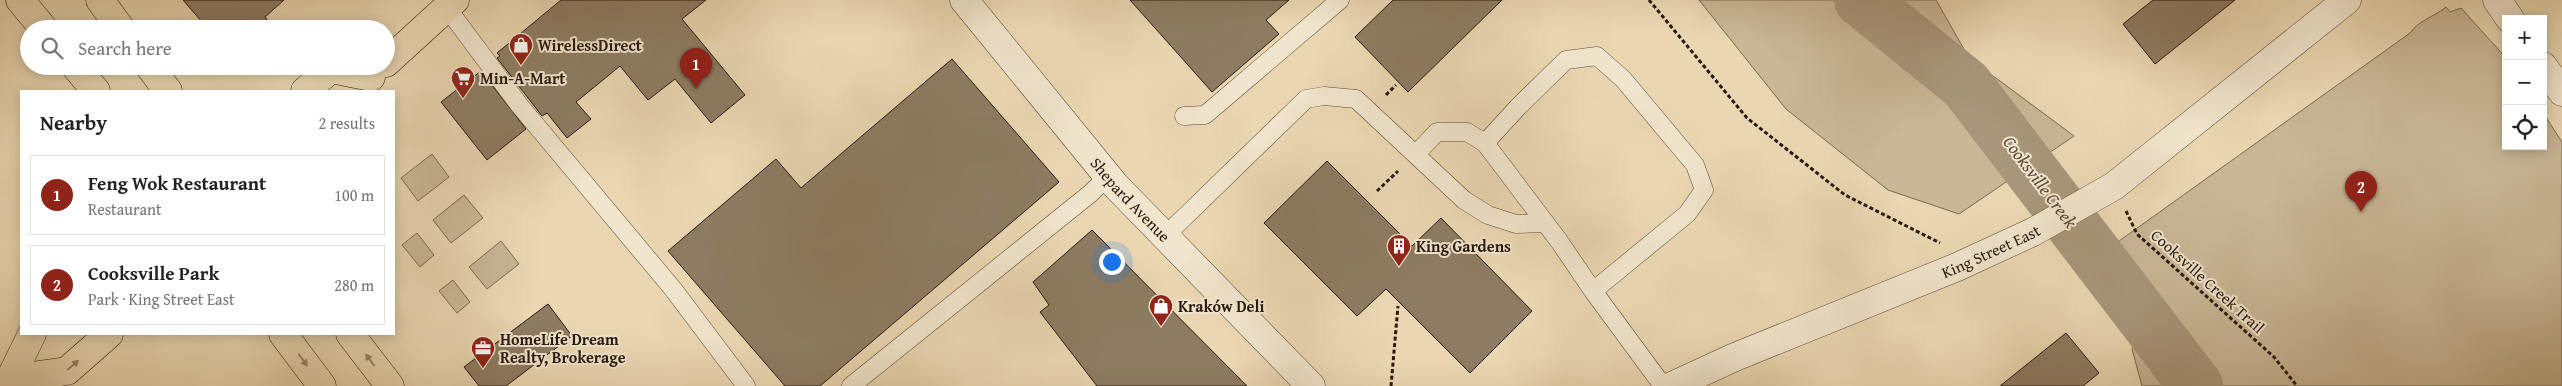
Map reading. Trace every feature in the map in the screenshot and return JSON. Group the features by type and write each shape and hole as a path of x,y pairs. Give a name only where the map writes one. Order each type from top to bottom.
{"main road":[{"path":"20,0 37,20"},
{"path":"100,0 114,20"},
{"path":"395,57 451,4"},
{"path":"83,75 95,90"},
{"path":"156,75 167,90"},
{"path":"307,90 324,75"},
{"path":"6,382 31,335"},
{"path":"6,382 67,371 108,335"},
{"path":"284,335 322,386"},
{"path":"351,335 390,386"}],"street":[{"name":"Shepard Avenue","path":"964,0 1108,176 1311,386"},
{"name":"King Street East","path":"1672,386 2033,232 2114,186 2347,0"},
{"path":"2497,0 2507,15"},
{"path":"2547,71 2562,92"}],"lane":[{"path":"1184,116 1205,115 1340,0"},
{"path":"451,4 520,106 673,289 746,386"},
{"path":"1485,143 1518,107 1566,60 1597,56 1623,80 1695,165 1704,190 1687,214 1593,291"},
{"path":"1166,236 1306,99 1324,96 1356,100 1464,200 1488,215 1516,224 1545,223"},
{"path":"1416,154 1437,132 1467,132 1485,143 1663,386"},
{"path":"851,386 1091,193 1108,176"}],"path":[{"path":"1649,0 1747,118 1845,195 1944,245 1957,266"},
{"name":"Cooksville Creek Trail","path":"2114,186 2137,234 2274,357 2297,386"},
{"path":"1391,386 1398,306"}],"shaded area":[{"path":"1699,0 1936,0 1969,58 2074,136 1959,214 1888,190 1786,109"},
{"path":"2446,7 2450,12 2461,8 2502,54 2502,150 2547,150 2547,119 2562,142 2562,386 2142,386 2132,349 2136,343 2080,269"},
{"path":"432,154 449,177 418,201 401,178"},
{"path":"464,195 483,218 451,243 433,220"},
{"path":"417,233 434,255 420,267 402,245"},
{"path":"501,241 519,264 487,289 469,267"},
{"path":"453,280 470,302 457,313 439,291"}],"building":[{"path":"183,0 284,0 265,17 268,20 200,20"},
{"path":"561,0 706,0 682,19 745,95 711,123 675,79 648,100 620,66 576,102 591,119 567,138 547,113 542,116 497,58 500,56 497,53"},
{"path":"1130,0 1289,0 1266,20 1279,34 1212,92"},
{"path":"1393,0 1502,0 1408,92 1355,37"},
{"path":"2153,0 2235,0 2155,64 2123,24"},
{"path":"952,59 1059,182 820,386 785,386 668,251 776,159 801,188"},
{"path":"481,71 526,129 487,160 441,102"},
{"name":"King Gardens","path":"1327,161 1412,246 1441,218 1532,311 1470,373 1386,289 1357,316 1264,223"},
{"path":"1092,230 1247,386 1097,386 1040,312 1049,305 1033,282"},
{"path":"548,304 572,336 506,386 479,386 464,367"},
{"path":"2066,333 2099,373 2083,386 2000,386"}],"waterway":[{"name":"Cooksville Creek","path":"1861,0 1966,85 2196,386"}],"place":[{"name":"WirelessDirect","path":"521,66"},
{"name":"Feng Wok Restaurant","path":"696,89"},
{"name":"Min-A-Mart","path":"463,99"},
{"name":"Cooksville Park","path":"2361,212"},
{"name":"King Gardens","path":"1399,267"},
{"name":"Kraków Deli","path":"1161,327"},
{"name":"HomeLife Dream Realty, Brokerage","path":"483,369"}]}
